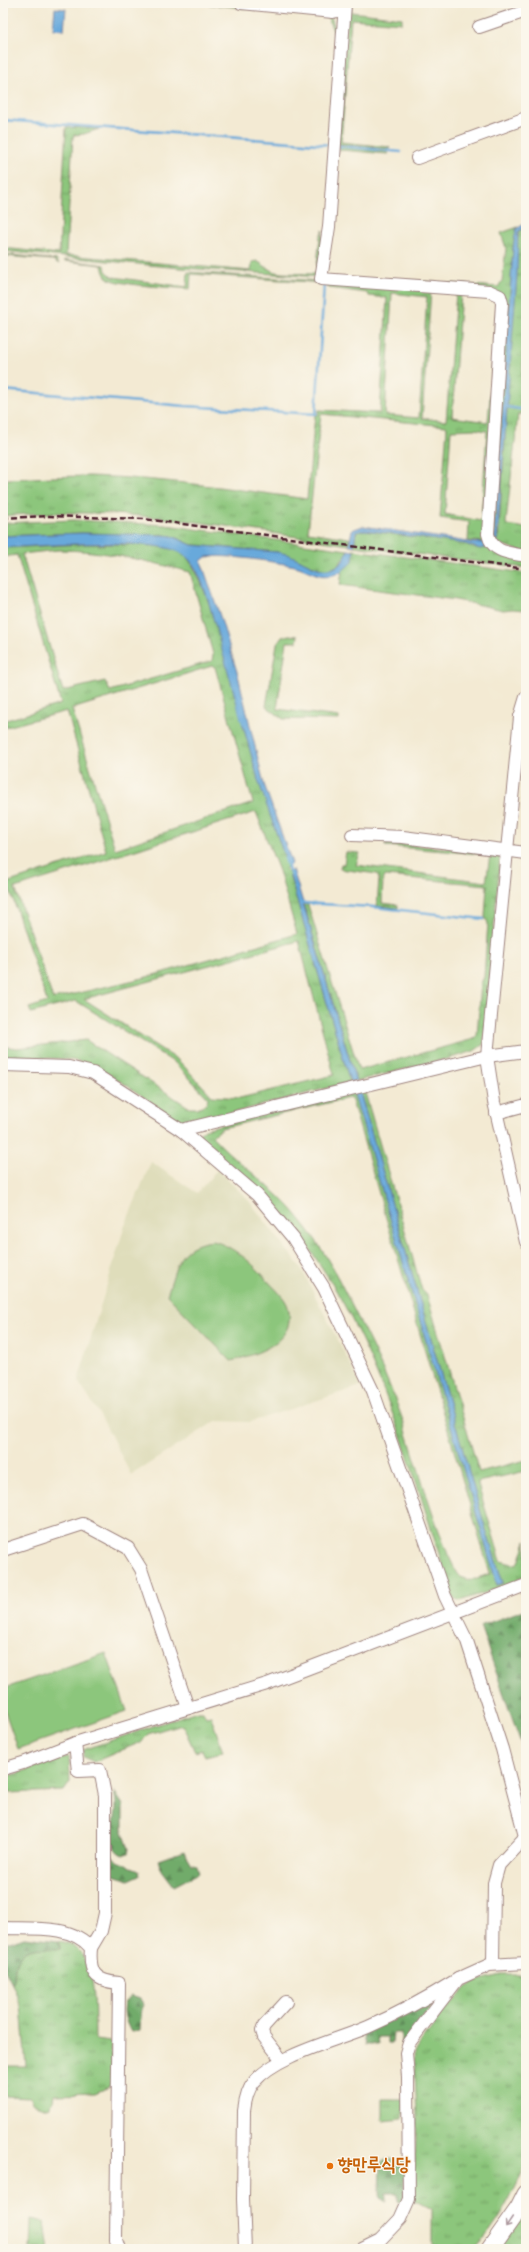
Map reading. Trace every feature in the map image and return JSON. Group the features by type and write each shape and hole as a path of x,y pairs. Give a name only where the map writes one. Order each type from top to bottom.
{"highway":[{"path":"490,2249 519,2208 526,2194"}],"street":[{"path":"241,3 333,12 341,10 345,3"},
{"path":"345,3 329,227 321,278 489,290 500,296 502,302 488,534 492,545 497,550 526,556"},
{"path":"479,27 526,11"},
{"path":"417,158 526,118"},
{"path":"526,697 507,850 487,1056 496,1112 526,1242"},
{"path":"352,835 403,837 526,853"},
{"path":"181,1130 356,1086 487,1056 526,1051"},
{"path":"3,1065 69,1067 93,1073 181,1130 257,1195 293,1238 324,1288 373,1391 452,1613 467,1642 524,1820 526,1838 499,1865 494,1883 493,1964"},
{"path":"496,1112 526,1104"},
{"path":"3,1550 83,1524 128,1548 141,1569 188,1708"},
{"path":"3,1769 75,1743 267,1684 526,1585"},
{"path":"75,1743 78,1771 100,1770 105,1795 105,1913 101,1931 91,1948 90,1964 95,1976 107,1982 119,1983 116,2240 118,2249"},
{"path":"3,1928 50,1930 72,1934 86,1942 91,1948"},
{"path":"245,2249 243,2160 246,2099 253,2083 282,2060 370,2026 426,1999 458,1979 493,1964 526,1962"},
{"path":"362,2249 380,2240 400,2219 408,2199 408,2077 406,2053 409,2043 458,1979"},
{"path":"282,2060 264,2037 262,2031 264,2026 286,2002"}],"shaded area":[{"path":"151,1162 197,1193 217,1170 246,1197 301,1268 361,1386 250,1422 216,1421 131,1475 103,1420 78,1381 124,1228"}],"green space":[{"path":"193,3 262,7 324,16"},
{"path":"348,3 351,3 351,12 402,18 402,23 351,19 341,142 390,147 389,149 337,144"},
{"path":"326,16 331,17 341,45 338,46 329,20"},
{"path":"66,127 99,129 84,134 74,135 73,137 66,255 251,271 252,262 257,261 272,271 281,273 316,274 320,236 323,230 320,277 180,268 3,251 3,248 59,254"},
{"path":"338,147 388,152 388,154 340,150"},
{"path":"526,226 526,318 520,405 526,406 526,410 507,406 518,232"},
{"path":"518,227 513,248 494,540 498,539 499,529 507,408 526,411 526,414 518,414 506,523 507,525 526,528 526,553 492,541 504,297 389,279 498,287 502,281 506,248 501,233"},
{"path":"3,254 57,260 59,264 53,260 3,256"},
{"path":"64,261 105,265 106,271 113,277 187,287 188,272 495,293 500,300 485,531 487,542 468,541 469,522 440,518 446,426 321,414 308,532 349,538 349,545 220,525 134,515 47,513 3,516 3,480 9,479 79,476 116,477 198,484 307,499 315,415 318,415 319,410 380,413 387,298 369,296 367,293 329,288 324,283 191,274 190,289 137,285 107,278 103,271 102,265","holes":["431,290 456,293 446,421 422,418","392,293 427,297 419,418 385,415","461,293 487,295 495,300 497,304 488,422 452,417","474,429 487,431 481,521 445,514 451,430"]},
{"path":"74,520 166,525 348,550 336,566 324,570 277,552 192,545 172,536 163,535 82,533 3,536 3,523"},
{"path":"365,530 465,544 479,549 488,547 526,559 526,568 354,546 356,532"},
{"path":"85,544 150,545 175,550 183,554 192,564 209,603 217,628 288,867 285,869 289,873 350,1082 186,1125 181,1124 116,1079 89,1065 68,1059 3,1058 3,1046 17,1048 86,1040 190,1108 197,1108 206,1104 208,1098 175,1063 76,1001 31,1013 29,1008 47,1002 10,890 3,892 3,884 106,851 67,711 3,728 3,721 61,704 17,555 3,557 3,548","holes":["58,550 75,550 141,560 190,572 213,654 212,661 110,691 105,681 63,691 22,554","212,666 215,667 253,803 115,849 72,709","256,812 279,871 297,934 143,978 53,999 15,888","299,941 334,1075 240,1098 212,1096 178,1060 84,999"]},
{"path":"353,550 526,573 526,610 503,610 456,600 340,585 342,570 353,561"},
{"path":"289,635 298,636 297,642 287,642 277,709 339,717 339,720 283,719 266,706 277,644 282,637"},
{"path":"386,843 495,852 500,857 484,1044 474,1051 458,1056 356,1081 304,905 308,905 359,1070 474,1039 477,1036 481,983 484,977 488,923 485,917 487,885 386,876 383,878 382,903 398,905 398,908 377,906 379,879 377,874 340,869 341,864 344,864 346,852 360,853 356,865 486,882 490,855 385,846"},
{"path":"359,1089 364,1089 422,1290 427,1295 479,1472 526,1460 526,1471 478,1482 478,1485 501,1561 516,1565 519,1563 526,1541 526,1575 511,1584 460,1601 453,1598 404,1445 385,1394 364,1344 339,1296 311,1251 278,1210 250,1182 200,1138 199,1134 205,1129 353,1091 497,1585 503,1583 485,1527","holes":["349,1098 352,1101 490,1574 464,1579 454,1568 438,1528 390,1386 364,1330 326,1256 304,1224 287,1204 212,1136 222,1128"]},
{"path":"213,1241 221,1243 243,1256 279,1293 285,1300 288,1307 289,1319 287,1329 281,1338 262,1351 231,1361 167,1295 176,1266 185,1252 201,1243"},
{"path":"526,1609 526,1758 480,1626"},
{"path":"106,1653 127,1711 18,1749 3,1706 3,1689"},
{"path":"197,1711 203,1711 206,1717 211,1716 223,1752 205,1756 202,1750 195,1752 183,1726 178,1725 148,1734 141,1742 94,1762 83,1757 83,1750"},
{"path":"69,1756 70,1782 64,1791 8,1793 9,1776"},
{"path":"114,1791 123,1805 123,1831 129,1849 128,1853 123,1855 114,1847 113,1841 116,1807"},
{"path":"107,1849 117,1861 139,1870 140,1875 129,1880 113,1875 108,1871"},
{"path":"184,1851 192,1864 197,1865 199,1873 174,1886 162,1870 158,1860"},
{"path":"24,1937 59,1941 60,1949 33,1949 22,1954 15,1966 12,1984 3,1966 3,1942 10,1942"},
{"path":"59,1941 72,1945 82,1954 88,1966 94,1997 95,2040 111,2042 113,2080 109,2087 95,2093 54,2094 53,2102 49,2108 32,2103 31,2097 4,2096 3,2100 3,2066 26,2066 21,2006 12,1984 17,1958 25,1951 38,1947 60,1949"},
{"path":"500,1975 520,1975 526,1977 526,2163 498,2220 474,2249 432,2249 432,2209 413,2199 417,2116 414,2052 442,2014 467,1987 481,1980"},
{"path":"131,1996 140,1999 144,2005 141,2011 140,2031 131,2032 125,2018 125,2004"},
{"path":"428,2002 433,2004 405,2043 401,2043 401,2032 393,2032 392,2043 388,2043 388,2037 377,2037 378,2044 366,2044 363,2032"},
{"path":"383,2099 405,2099 403,2119 383,2121"},
{"path":"388,2159 402,2160 405,2163 404,2197 401,2201 398,2201 398,2193 386,2193 386,2201 379,2196 380,2164"},
{"path":"526,2200 526,2249 494,2249"},
{"path":"31,2219 45,2222 49,2249 30,2249"}],"water":[{"path":"55,8 66,9 64,30 53,29"},
{"path":"526,223 526,226 518,232 517,276 497,541 494,540 513,248 516,229"},
{"path":"363,526 475,543 487,542 488,547 480,549 465,544 365,530 356,532 354,546 349,545 352,530"},
{"path":"82,533 172,536 192,545 283,553 318,568 324,569 331,569 337,566 343,561 348,550 354,551 353,561 349,565 339,573 328,576 318,575 300,567 250,559 215,556 206,557 201,561 238,675 264,784 292,863 288,867 259,783 208,600 199,576 189,559 171,549 125,544 69,544 3,548 3,536"},
{"path":"293,869 356,1081 350,1082 289,873"},
{"path":"359,1089 485,1527 503,1583 497,1585 353,1091"}],"waterway":[{"path":"3,120 331,145"},
{"path":"338,146 401,152"},
{"path":"3,390 185,406 316,414 324,284"},
{"path":"507,407 526,410"},
{"path":"238,703 243,723"},
{"path":"285,858 290,874"},
{"path":"303,903 373,907 484,919"}],"railway":[{"path":"3,518 50,516 144,519 526,569"}],"place":[{"name":"향만루식당","path":"330,2166"}]}
